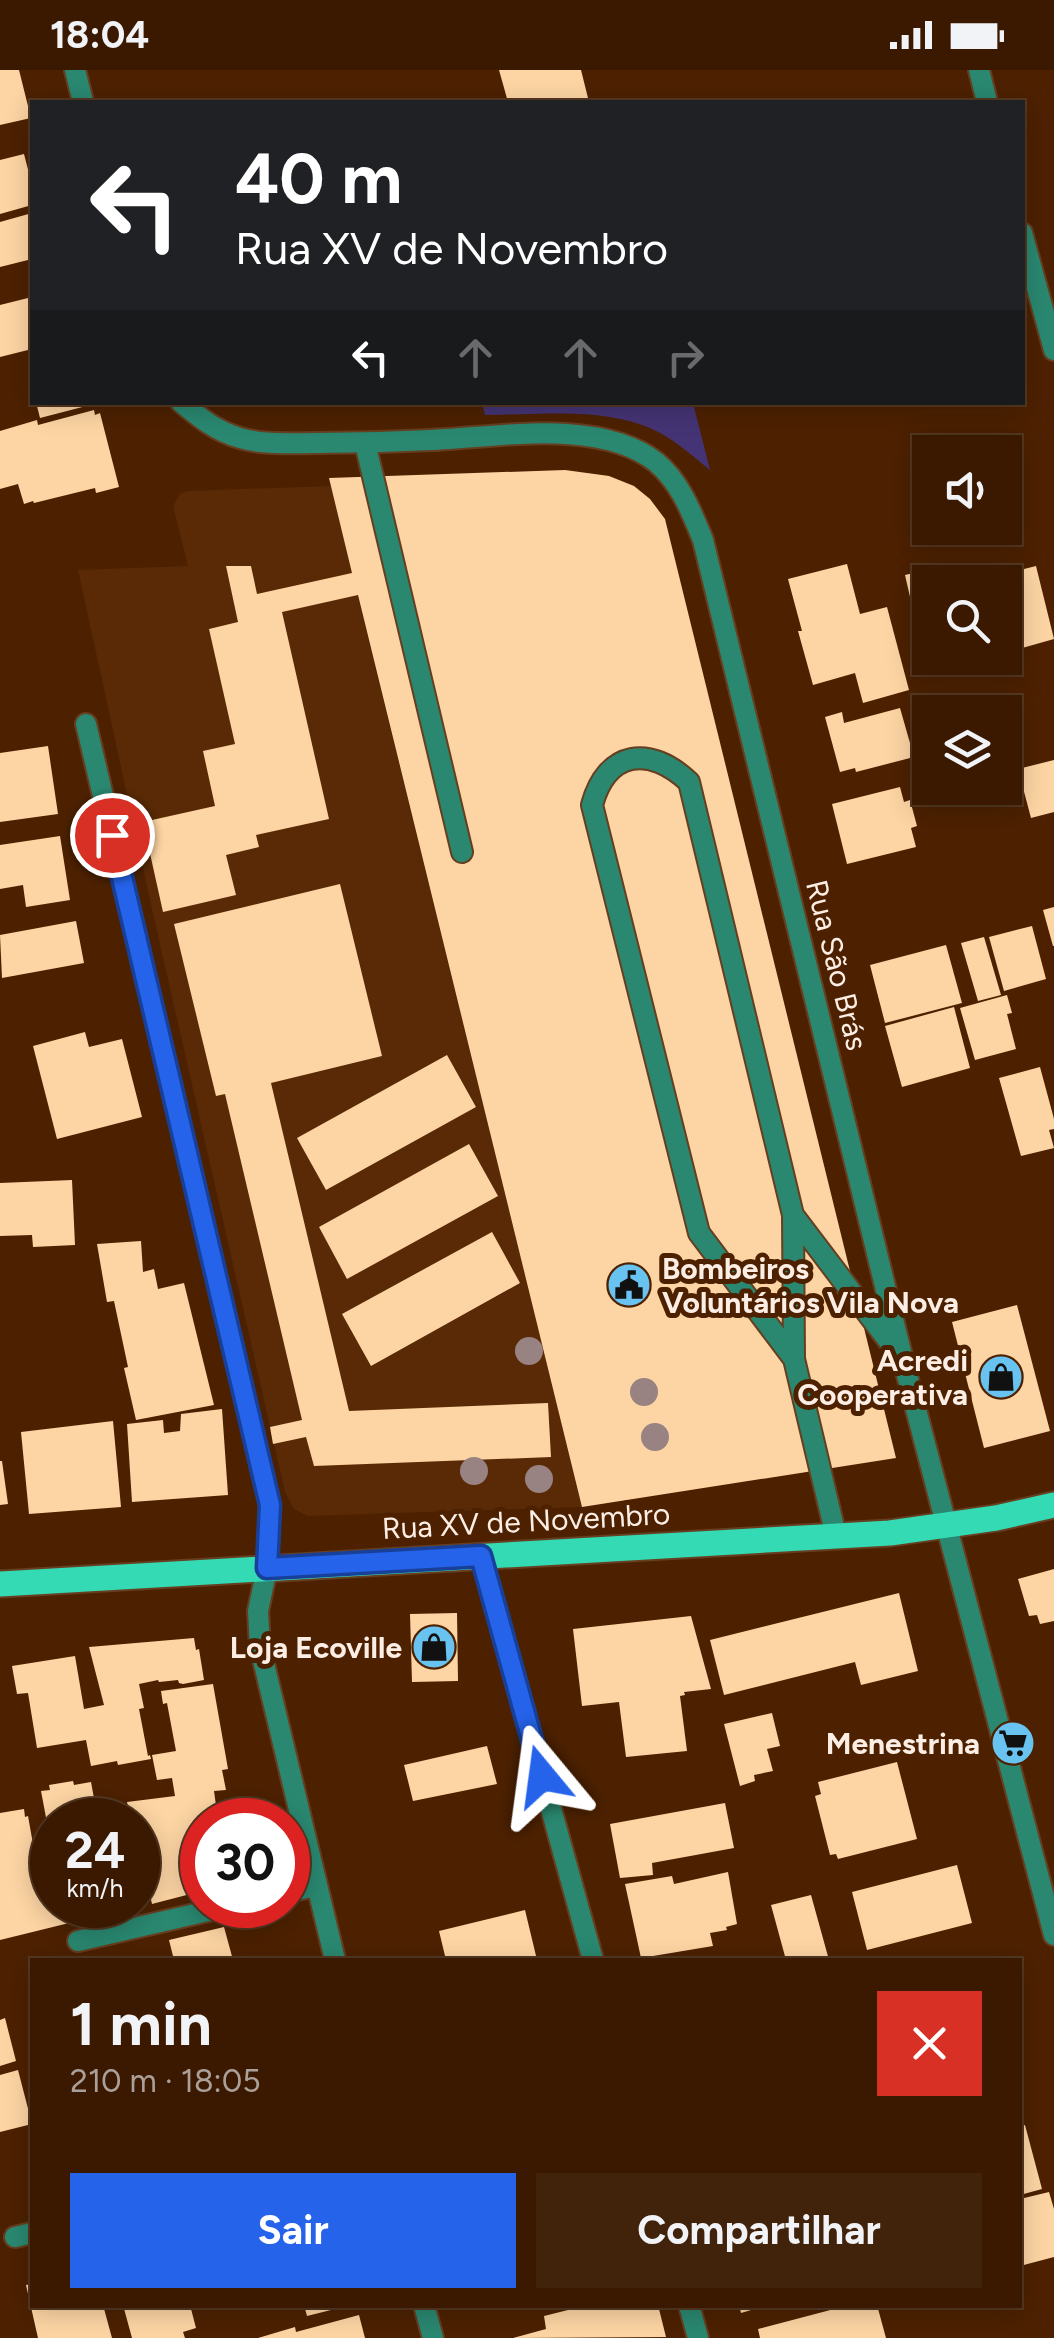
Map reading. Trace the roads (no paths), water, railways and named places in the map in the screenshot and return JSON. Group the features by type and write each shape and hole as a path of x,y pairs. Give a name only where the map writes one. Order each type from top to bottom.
{"main road":[{"name":"Rua XV de Novembro","path":"0,1584 836,1536 946,1526 1054,1505"}],"street":[{"path":"75,70 82,100"},
{"path":"978,70 986,100"},
{"path":"1025,244 1054,350"},
{"path":"185,405 209,426 242,439 274,444 365,443 462,852"},
{"name":"Rua São Brás","path":"365,443 597,437 626,445 654,460 673,478 689,506 703,540 903,1360 1054,1934"},
{"path":"86,724 270,1505 267,1568 258,1611 260,1647 335,1958"},
{"path":"794,1359 699,1233 592,804 598,784 610,769 630,759 655,758 674,768 688,782 793,1214 794,1359 836,1536"},
{"path":"793,1214 903,1360"},
{"path":"481,1556 592,1958"},
{"path":"310,1887 316,1886"},
{"path":"78,1941 180,1917"},
{"path":"425,2308 433,2338"},
{"path":"690,2308 698,2338"}],"place":[{"name":"Bombeiros Voluntários Vila Nova","path":"629,1285"},
{"name":"Acredi Cooperativa","path":"1001,1377"},
{"name":"Loja Ecoville","path":"434,1647"},
{"name":"Menestrina","path":"1013,1743"}]}
